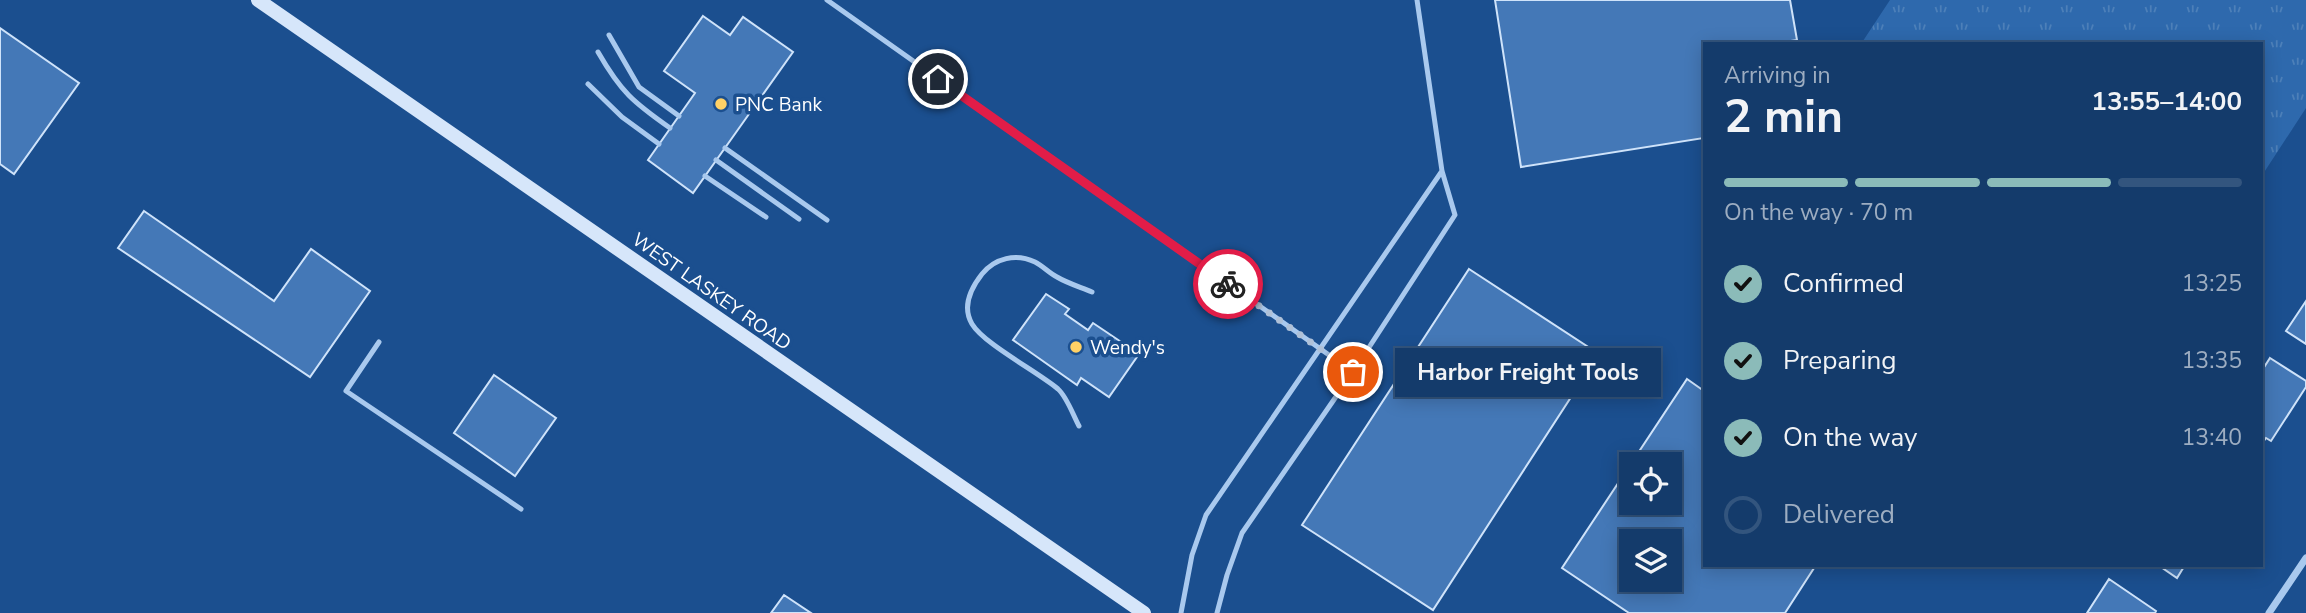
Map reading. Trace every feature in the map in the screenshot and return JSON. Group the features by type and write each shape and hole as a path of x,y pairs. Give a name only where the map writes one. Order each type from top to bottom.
{"main road":[{"name":"WEST LASKEY ROAD","path":"258,0 1144,613"}],"street":[{"path":"2269,613 2306,558"}],"lane":[{"path":"827,0 1353,372"},
{"path":"1217,613 1242,533 1353,372 1455,215 1442,171 1417,0"},
{"path":"609,35 639,87 679,116"},
{"path":"598,51 614,80 634,103 670,128"},
{"path":"588,84 622,117 659,144"},
{"path":"725,148 827,220"},
{"path":"716,160 799,219"},
{"path":"1181,613 1192,555 1206,515 1442,171"},
{"path":"705,176 766,217"},
{"path":"1079,426 1060,391 972,324 967,303 983,272 994,262 1005,258 1018,257 1034,262 1057,278 1092,292"},
{"path":"379,342 346,391 521,509"}],"green space":[{"path":"1890,0 2306,0 2306,108 2263,174 2263,42 1862,42"}],"building":[{"path":"1495,0 1790,0 1797,40 1703,42 1703,138 1521,167"},
{"name":"PNC Bank","path":"703,16 730,35 743,17 793,52 693,193 648,160 695,93 664,71"},
{"path":"0,28 79,83 14,174 0,164"},
{"path":"144,211 274,301 311,249 370,291 310,377 118,248"},
{"path":"1469,269 1599,354 1433,610 1302,525"},
{"name":"Wendy's","path":"1046,294 1069,309 1065,314 1088,330 1093,323 1139,354 1109,397 1081,378 1077,385 1013,340"},
{"path":"2306,301 2306,344 2286,331"},
{"path":"2270,358 2306,381 2306,387 2271,441 2266,438 2263,442 2263,369"},
{"path":"494,375 556,418 515,476 454,433"},
{"path":"1687,379 1703,390 1703,567 1815,567 1785,613 1629,613 1562,568 1619,482 1619,515 1682,515 1682,452 1639,452"},
{"path":"2161,567 2184,567 2177,578"},
{"path":"2109,579 2156,611 2155,613 2087,613"},
{"path":"784,595 811,613 771,613"}],"way so far":[{"path":"1228,284 1353,372"}],"place":[{"name":"PNC Bank","path":"721,104"},
{"name":"Wendy's","path":"1076,347"},
{"name":"Harbor Freight Tools","path":"1353,372"}],"route":[{"path":"938,79 1228,284"}]}
